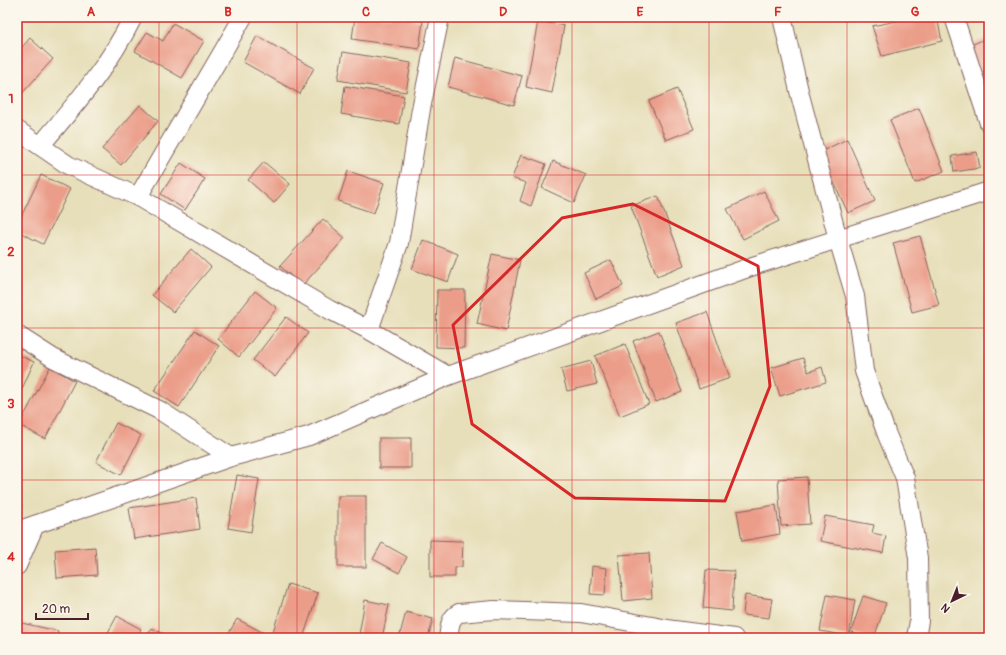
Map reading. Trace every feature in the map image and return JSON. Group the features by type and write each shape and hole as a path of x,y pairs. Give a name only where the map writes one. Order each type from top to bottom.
{"street":[{"path":"40,146 84,96 121,41 133,17"},
{"path":"138,196 243,17"},
{"path":"369,330 399,243 421,109 440,17"},
{"path":"782,17 800,95 838,239 855,296 864,371 887,435 905,478 918,558 919,621 916,638"},
{"path":"954,17 989,123"},
{"path":"17,130 68,166 138,196 330,310 369,330 448,376"},
{"path":"17,531 231,457 309,436 448,376 756,265 989,191"},
{"path":"17,335 53,358 159,410 231,457"},
{"path":"17,566 35,525"},
{"path":"448,638 451,619 455,615 459,613 494,610 581,613 674,630 734,638"}],"highlighted area":[{"path":"633,204 758,266 770,386 725,501 575,498 472,424 453,325 562,218"}],"building":[{"path":"355,17 394,17 423,21 419,49 352,39"},
{"path":"916,17 937,17 942,41 882,56 872,26"},
{"path":"538,21 564,26 552,93 526,87"},
{"path":"173,23 204,41 182,78 135,51 147,32 163,41"},
{"path":"257,36 314,68 300,94 243,62"},
{"path":"989,37 989,70 980,73 969,46"},
{"path":"30,38 53,59 17,99 17,53"},
{"path":"343,52 411,63 406,92 338,80"},
{"path":"455,58 522,76 514,105 448,87"},
{"path":"345,86 404,96 399,124 341,114"},
{"path":"677,89 694,129 666,140 649,101"},
{"path":"140,105 158,121 121,165 102,149"},
{"path":"919,108 944,171 915,183 890,120"},
{"path":"847,139 875,201 848,213 820,152"},
{"path":"977,152 980,168 954,172 952,156"},
{"path":"521,155 546,164 531,206 520,201 526,183 512,178"},
{"path":"553,161 586,175 574,203 542,188"},
{"path":"264,162 290,184 274,203 248,180"},
{"path":"181,163 205,179 185,210 161,194"},
{"path":"348,171 384,183 374,213 338,201"},
{"path":"41,175 70,189 43,244 17,231 17,225"},
{"path":"764,191 779,221 743,239 727,209"},
{"path":"658,196 684,265 657,276 631,206"},
{"path":"323,219 345,238 302,286 280,266"},
{"path":"920,236 939,305 912,312 893,243"},
{"path":"423,240 458,254 448,282 412,269"},
{"path":"191,249 211,267 173,312 152,295"},
{"path":"492,254 520,260 506,331 477,324"},
{"path":"611,260 623,286 596,299 584,273"},
{"path":"437,290 465,290 464,348 436,347"},
{"path":"255,291 277,308 239,357 218,339"},
{"path":"707,312 730,378 699,389 676,323"},
{"path":"286,317 308,333 275,377 253,360"},
{"path":"195,330 219,346 179,407 154,391"},
{"path":"659,331 682,392 656,402 633,341"},
{"path":"625,344 649,404 620,416 595,356"},
{"path":"17,354 34,362 17,400"},
{"path":"803,358 808,372 822,367 826,382 780,396 771,368"},
{"path":"591,361 597,384 567,391 561,369"},
{"path":"50,367 75,381 45,439 19,425"},
{"path":"116,423 141,435 121,475 96,462"},
{"path":"379,438 411,438 411,468 379,468"},
{"path":"237,475 259,479 251,532 228,528"},
{"path":"807,477 810,524 781,526 778,479"},
{"path":"17,492 22,507 17,508"},
{"path":"338,496 366,496 366,567 338,567"},
{"path":"196,498 200,529 134,539 129,508"},
{"path":"776,505 780,534 742,541 737,511"},
{"path":"825,516 874,525 872,533 886,536 883,553 820,541"},
{"path":"430,540 463,541 462,567 455,567 455,577 430,577"},
{"path":"382,543 407,557 399,573 373,559"},
{"path":"95,547 97,575 57,578 55,550"},
{"path":"649,553 652,598 623,601 619,555"},
{"path":"592,566 607,568 605,595 590,594"},
{"path":"706,570 734,571 732,611 703,608"},
{"path":"288,584 318,593 303,638 271,638"},
{"path":"745,595 772,599 769,618 743,615"},
{"path":"827,595 855,600 849,636 820,631"},
{"path":"863,596 886,603 874,638 869,638 851,632"},
{"path":"365,600 389,605 382,638 359,635"},
{"path":"406,612 433,619 428,638 399,638"},
{"path":"117,616 141,629 136,638 105,638"},
{"path":"237,619 266,634 264,638 226,638"},
{"path":"17,622 58,631 57,638 17,638"},
{"path":"152,628 170,638 146,638"}]}
